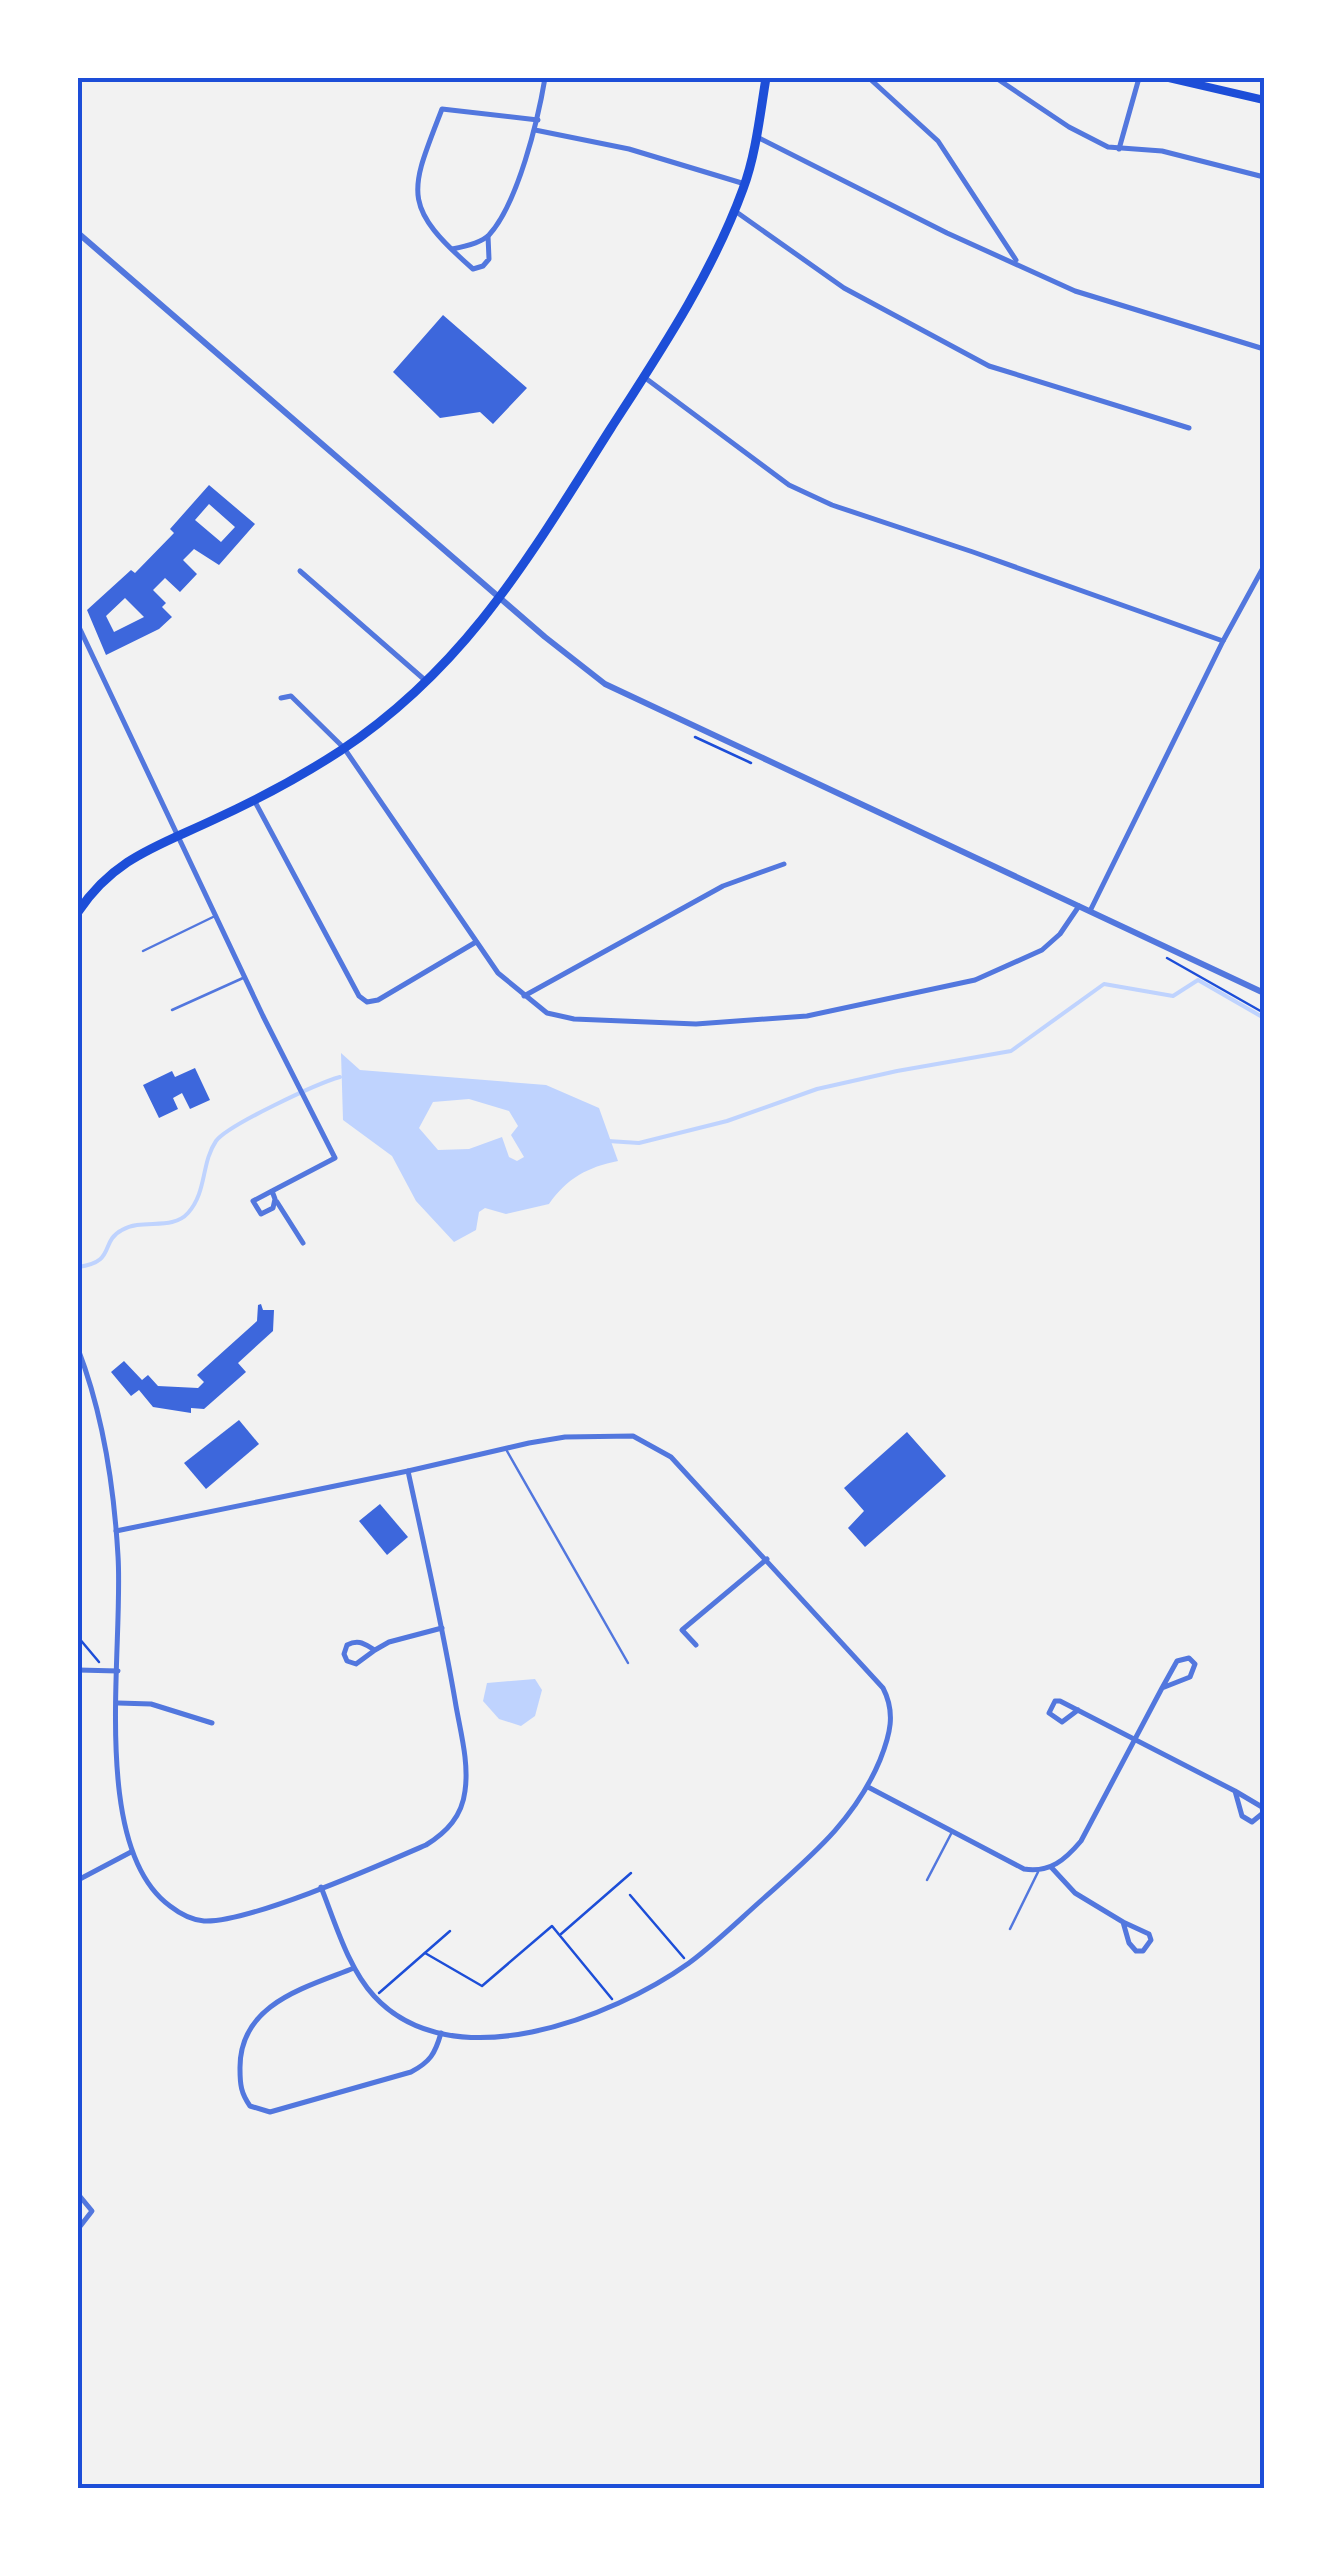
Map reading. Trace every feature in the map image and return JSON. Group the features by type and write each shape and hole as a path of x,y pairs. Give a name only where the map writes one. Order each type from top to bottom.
{"main road":[{"path":"78,912 119,866 150,846 254,800 344,748 426,681 501,599 702,278 745,184 766,78"},
{"path":"1169,78 1264,100"}],"street":[{"path":"538,120 442,109 417,174 416,198 425,216 474,269 489,259 488,236 514,191 538,120 545,78"},
{"path":"869,78 938,142 1010,255 1022,265"},
{"path":"996,78 1108,148 1162,151 1264,177"},
{"path":"1119,149 1139,78"},
{"path":"535,130 629,148 745,184"},
{"path":"756,136 1075,291 1264,349"},
{"path":"734,211 844,288 989,366 1189,428"},
{"path":"78,232 501,599 605,684 1264,993"},
{"path":"452,249 488,236"},
{"path":"644,376 789,486 832,505 1222,642"},
{"path":"1090,911 1222,642 1264,566"},
{"path":"300,571 426,681"},
{"path":"78,625 335,1158 254,1200 256,1210 268,1214 275,1200"},
{"path":"281,698 291,696 333,734 498,973 547,1013 574,1019 696,1024 807,1016 975,980 1042,950 1060,934 1079,906"},
{"path":"254,800 359,996 367,1002 378,1000 476,942"},
{"path":"524,996 724,886 784,864"},
{"path":"272,1191 302,1243"},
{"path":"78,1348 96,1407 116,1531 117,1788 132,1852 144,1878 160,1898 187,1916 204,1921 237,1916 321,1887 426,1845 442,1835 458,1814 466,1775 442,1628 408,1472"},
{"path":"116,1531 565,1437 633,1436 671,1457 767,1559 883,1688 892,1715 886,1743 868,1787 852,1814 826,1844 689,1963 616,2004 546,2029 502,2038 441,2033 416,2025 374,1997 355,1967 321,1887"},
{"path":"696,1645 682,1630 767,1559"},
{"path":"374,1650 360,1641 347,1644 344,1654 356,1664 389,1642 442,1628"},
{"path":"868,1787 1024,1869 1038,1871 1051,1867 1065,1860 1081,1841 1176,1661 1190,1658 1195,1664 1190,1677 1162,1688"},
{"path":"78,1670 118,1671"},
{"path":"1078,1710 1062,1722 1050,1713 1054,1701 1060,1700 1235,1791 1262,1808 1252,1822 1242,1816 1235,1791"},
{"path":"118,1703 151,1704 212,1723"},
{"path":"78,1880 132,1852"},
{"path":"1051,1867 1075,1893 1149,1934 1151,1940 1143,1951 1136,1951 1129,1943 1123,1922"},
{"path":"355,1967 276,2000 257,2016 245,2036 240,2055 240,2088 250,2106 270,2112 411,2072 427,2064 441,2033"},
{"path":"78,2194 92,2211 78,2228"}],"lane":[{"path":"143,952 216,916"},
{"path":"172,1010 245,977"},
{"path":"506,1448 628,1662"},
{"path":"927,1880 952,1831"},
{"path":"1010,1929 1038,1871"}],"path":[{"path":"1165,957 1264,1013"},
{"path":"78,1637 106,1671"},
{"path":"560,1935 631,1873"},
{"path":"630,1894 689,1963"},
{"path":"425,1953 482,1986 552,1926 616,2004"},
{"path":"374,1997 450,1931"}],"water":[{"path":"341,1053 360,1070 546,1085 599,1108 618,1161 579,1175 549,1204 506,1214 485,1208 479,1212 476,1230 454,1242 416,1201 392,1156 343,1120","holes":["469,1099 509,1111 518,1126 511,1135 524,1157 517,1161 509,1157 502,1137 469,1149 438,1150 419,1128 433,1102"]},
{"path":"535,1679 542,1690 535,1716 521,1726 499,1719 483,1701 487,1683"}],"building":[{"path":"443,315 527,388 493,424 480,412 440,418 393,372"},
{"path":"209,485 255,524 219,565 194,549 183,560 197,574 180,592 165,578 153,590 166,603 162,607 172,617 159,629 106,655 87,610 131,570 135,573 174,533 170,529","holes":["209,504 235,527 221,542 195,520","125,598 144,617 114,632 106,616"]},
{"path":"195,1068 210,1100 190,1109 182,1093 173,1098 178,1109 159,1118 143,1085 172,1071 175,1077"},
{"path":"261,1304 263,1310 274,1310 273,1331 238,1363 246,1372 204,1409 191,1408 191,1413 153,1407 139,1390 131,1396 111,1372 124,1361 142,1380 148,1375 158,1386 198,1388 204,1382 197,1375 257,1321"},
{"path":"239,1420 259,1444 206,1489 184,1463"},
{"path":"907,1432 946,1476 865,1547 848,1528 864,1511 844,1488"},
{"path":"380,1504 408,1537 387,1555 359,1521"}],"waterway":[{"path":"608,1141 639,1143 727,1121 817,1089 1011,1051 1104,984 1173,996 1198,980 1264,1018"},
{"path":"78,1267 98,1261 122,1230 174,1222 188,1213 198,1196 211,1150 224,1134 274,1105 340,1077"}]}
